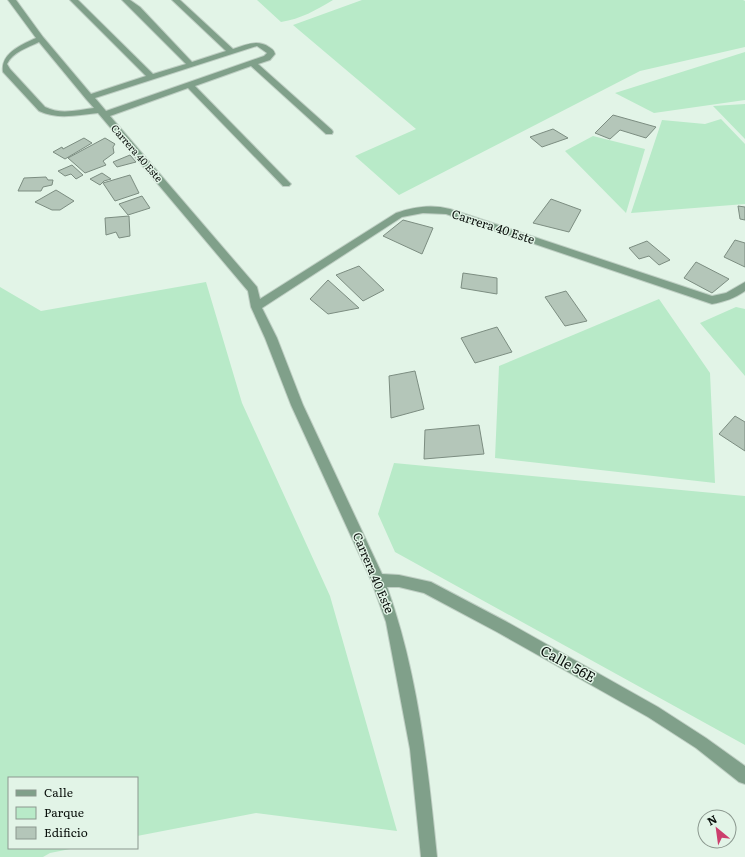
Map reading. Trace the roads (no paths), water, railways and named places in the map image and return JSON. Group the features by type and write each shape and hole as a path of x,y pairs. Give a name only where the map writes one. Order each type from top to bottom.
{"street":[{"name":"Carrera 40 Este","path":"12,0 40,39 253,290 256,307 271,338 297,405 378,580 394,622 418,749 429,857"},
{"path":"74,0 152,78"},
{"path":"126,0 138,9 191,65"},
{"path":"176,0 232,52"},
{"path":"40,39 13,52 4,59 3,64 6,70 42,109 49,113 62,114 102,112 189,85 267,58 271,52 257,44 89,97"},
{"path":"252,63 330,132"},
{"path":"189,85 286,184"},
{"name":"Carrera 40 Este","path":"256,307 399,215 428,209 447,211 712,300 733,295 745,286"},
{"name":"Calle 56E","path":"378,580 399,581 426,587 502,626 653,712 701,743 745,776"}]}
